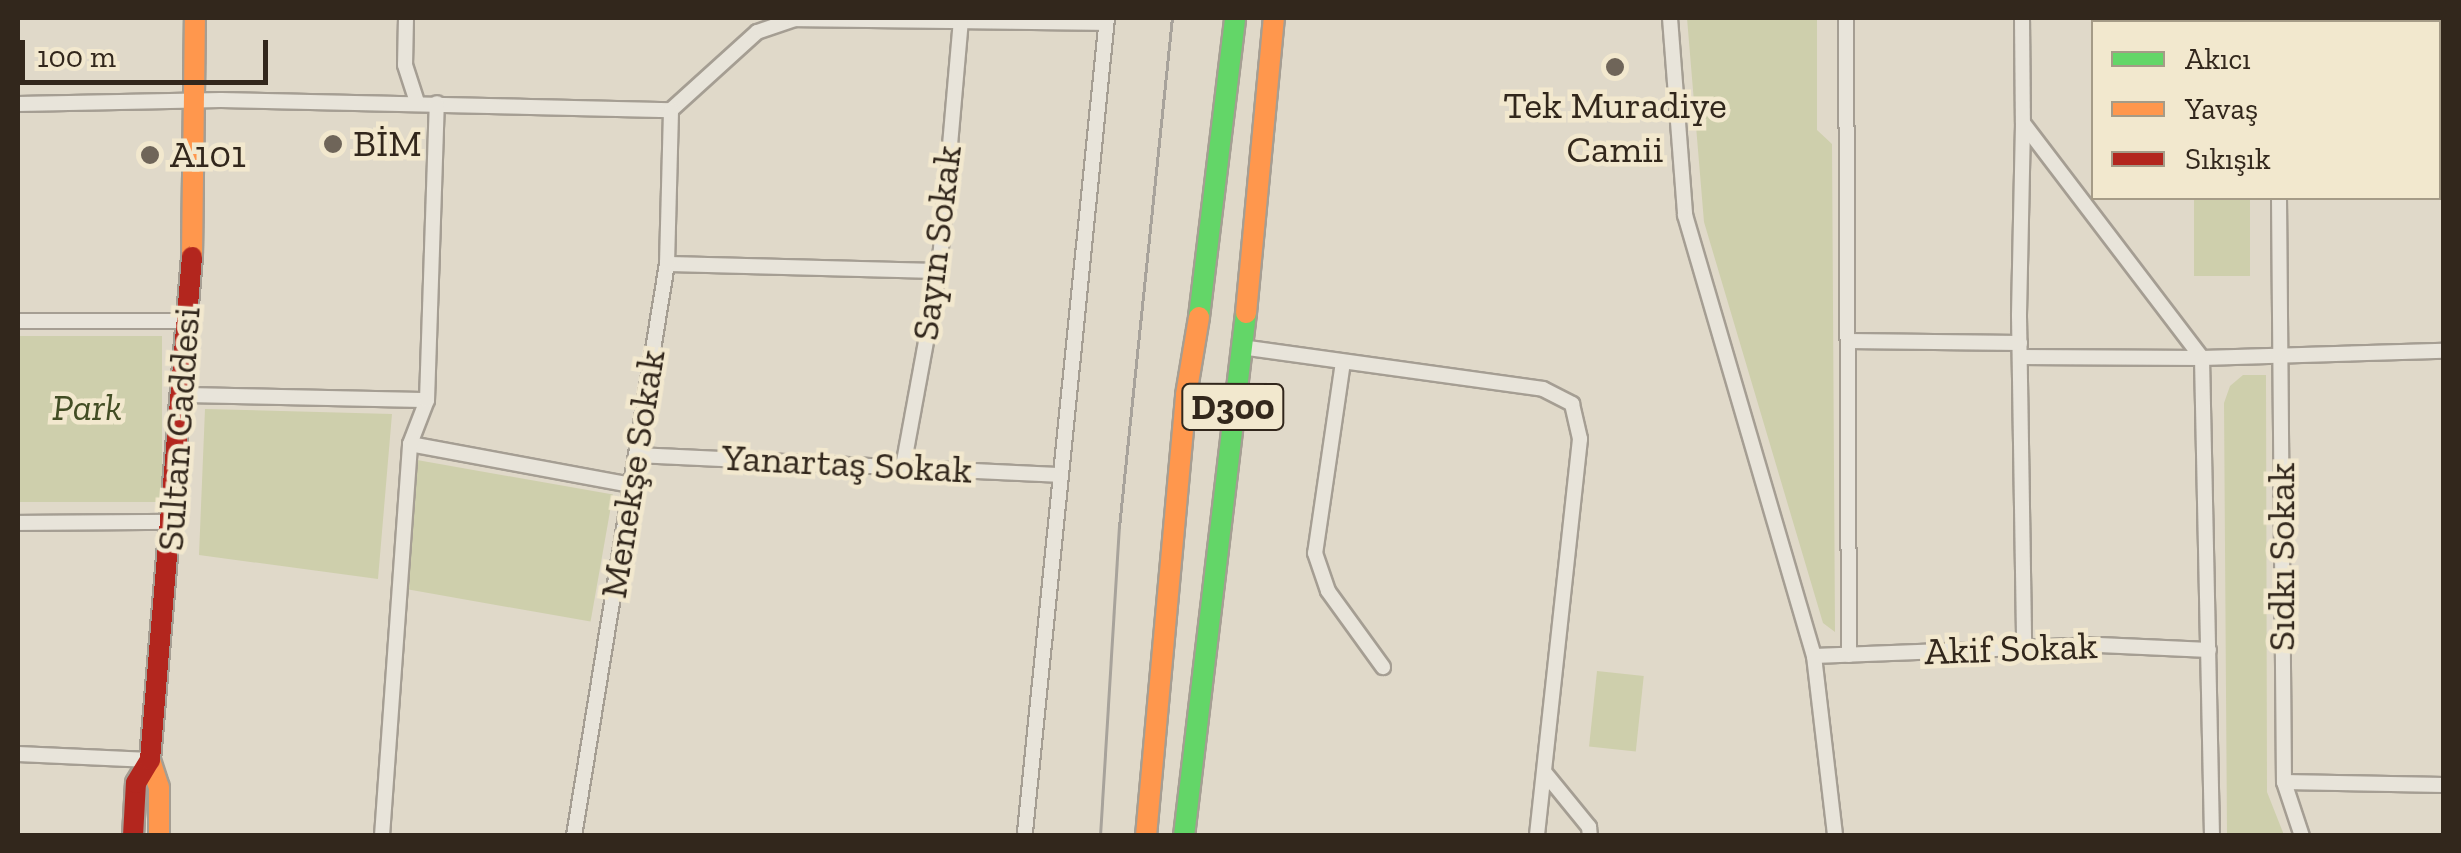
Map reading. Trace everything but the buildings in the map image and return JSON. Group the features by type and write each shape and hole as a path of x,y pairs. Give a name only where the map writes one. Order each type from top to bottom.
{"main road":[{"name":"Sultan Caddesi","path":"133,836 136,783 150,760 173,522 187,321 195,18"},
{"path":"1186,395 1192,252 1216,18"},
{"name":"D300","path":"1164,623 1186,395 1208,259 1234,18"},
{"name":"D300","path":"1208,631 1261,184 1274,18"},
{"path":"1261,184 1287,18"},
{"path":"1129,836 1144,702 1164,623"},
{"path":"1146,836 1164,623"},
{"path":"1184,836 1208,631"},
{"path":"1202,836 1213,704 1208,631"},
{"path":"150,760 159,786 159,835"}],"street":[{"path":"406,18 405,65 416,102"},
{"path":"18,104 416,102 671,110 757,25 794,18 1106,20 1025,832"},
{"path":"1670,18 1686,215 1814,656 1835,836"},
{"path":"1846,18 1848,654"},
{"path":"2022,18 2020,350 2024,648"},
{"name":"Sayın Sokak","path":"903,467 939,271 961,20"},
{"path":"382,836 410,444 427,400 437,103"},
{"name":"Menekşe Sokak","path":"574,836 667,264 671,110"},
{"path":"2023,123 2202,358 2212,836"},
{"name":"Sıdkı Sokak","path":"2280,200 2284,782 2302,836"},
{"path":"667,264 939,271"},
{"path":"18,322 187,321"},
{"path":"1848,341 2202,358 2444,351"},
{"path":"1240,347 1543,389 1572,404 1580,439 1537,836"},
{"path":"1343,362 1315,552 1328,591 1384,667"},
{"path":"182,395 427,400"},
{"path":"410,444 631,485"},
{"name":"Yanartaş Sokak","path":"636,455 1058,474"},
{"path":"18,523 173,522"},
{"name":"Akif Sokak","path":"1814,656 2099,645 2208,650"},
{"path":"18,754 150,760"},
{"path":"1545,772 1589,827 1590,836"},
{"path":"2284,782 2444,785"}],"green space":[{"path":"1687,18 1817,18 1817,130 1832,144 1835,632 1823,623 1704,222"},
{"path":"2194,200 2250,200 2250,276 2194,276"},
{"name":"Park","path":"18,336 162,336 162,502 18,502"},
{"path":"2243,375 2266,375 2267,792 2284,835 2227,835 2224,403 2230,386"},
{"path":"205,409 392,414 378,579 199,555"},
{"path":"417,460 613,495 591,622 395,587"},
{"path":"1597,671 1644,676 1636,751 1589,747"}],"tram line":[{"path":"1100,836 1119,527 1172,18"}],"traffic: fast":[{"path":"1199,317 1235,18"},
{"path":"1184,836 1246,313"}],"traffic: slow":[{"path":"192,257 195,18"},
{"path":"1246,313 1274,18"},
{"path":"1146,836 1186,395 1199,317"},
{"path":"150,760 159,787 159,836"}],"traffic: jam":[{"path":"133,836 136,783 150,760 192,257"}],"place":[{"name":"Tek Muradiye Camii","path":"1615,67"},
{"name":"BİM","path":"333,144"},
{"name":"A101","path":"150,155"}]}
